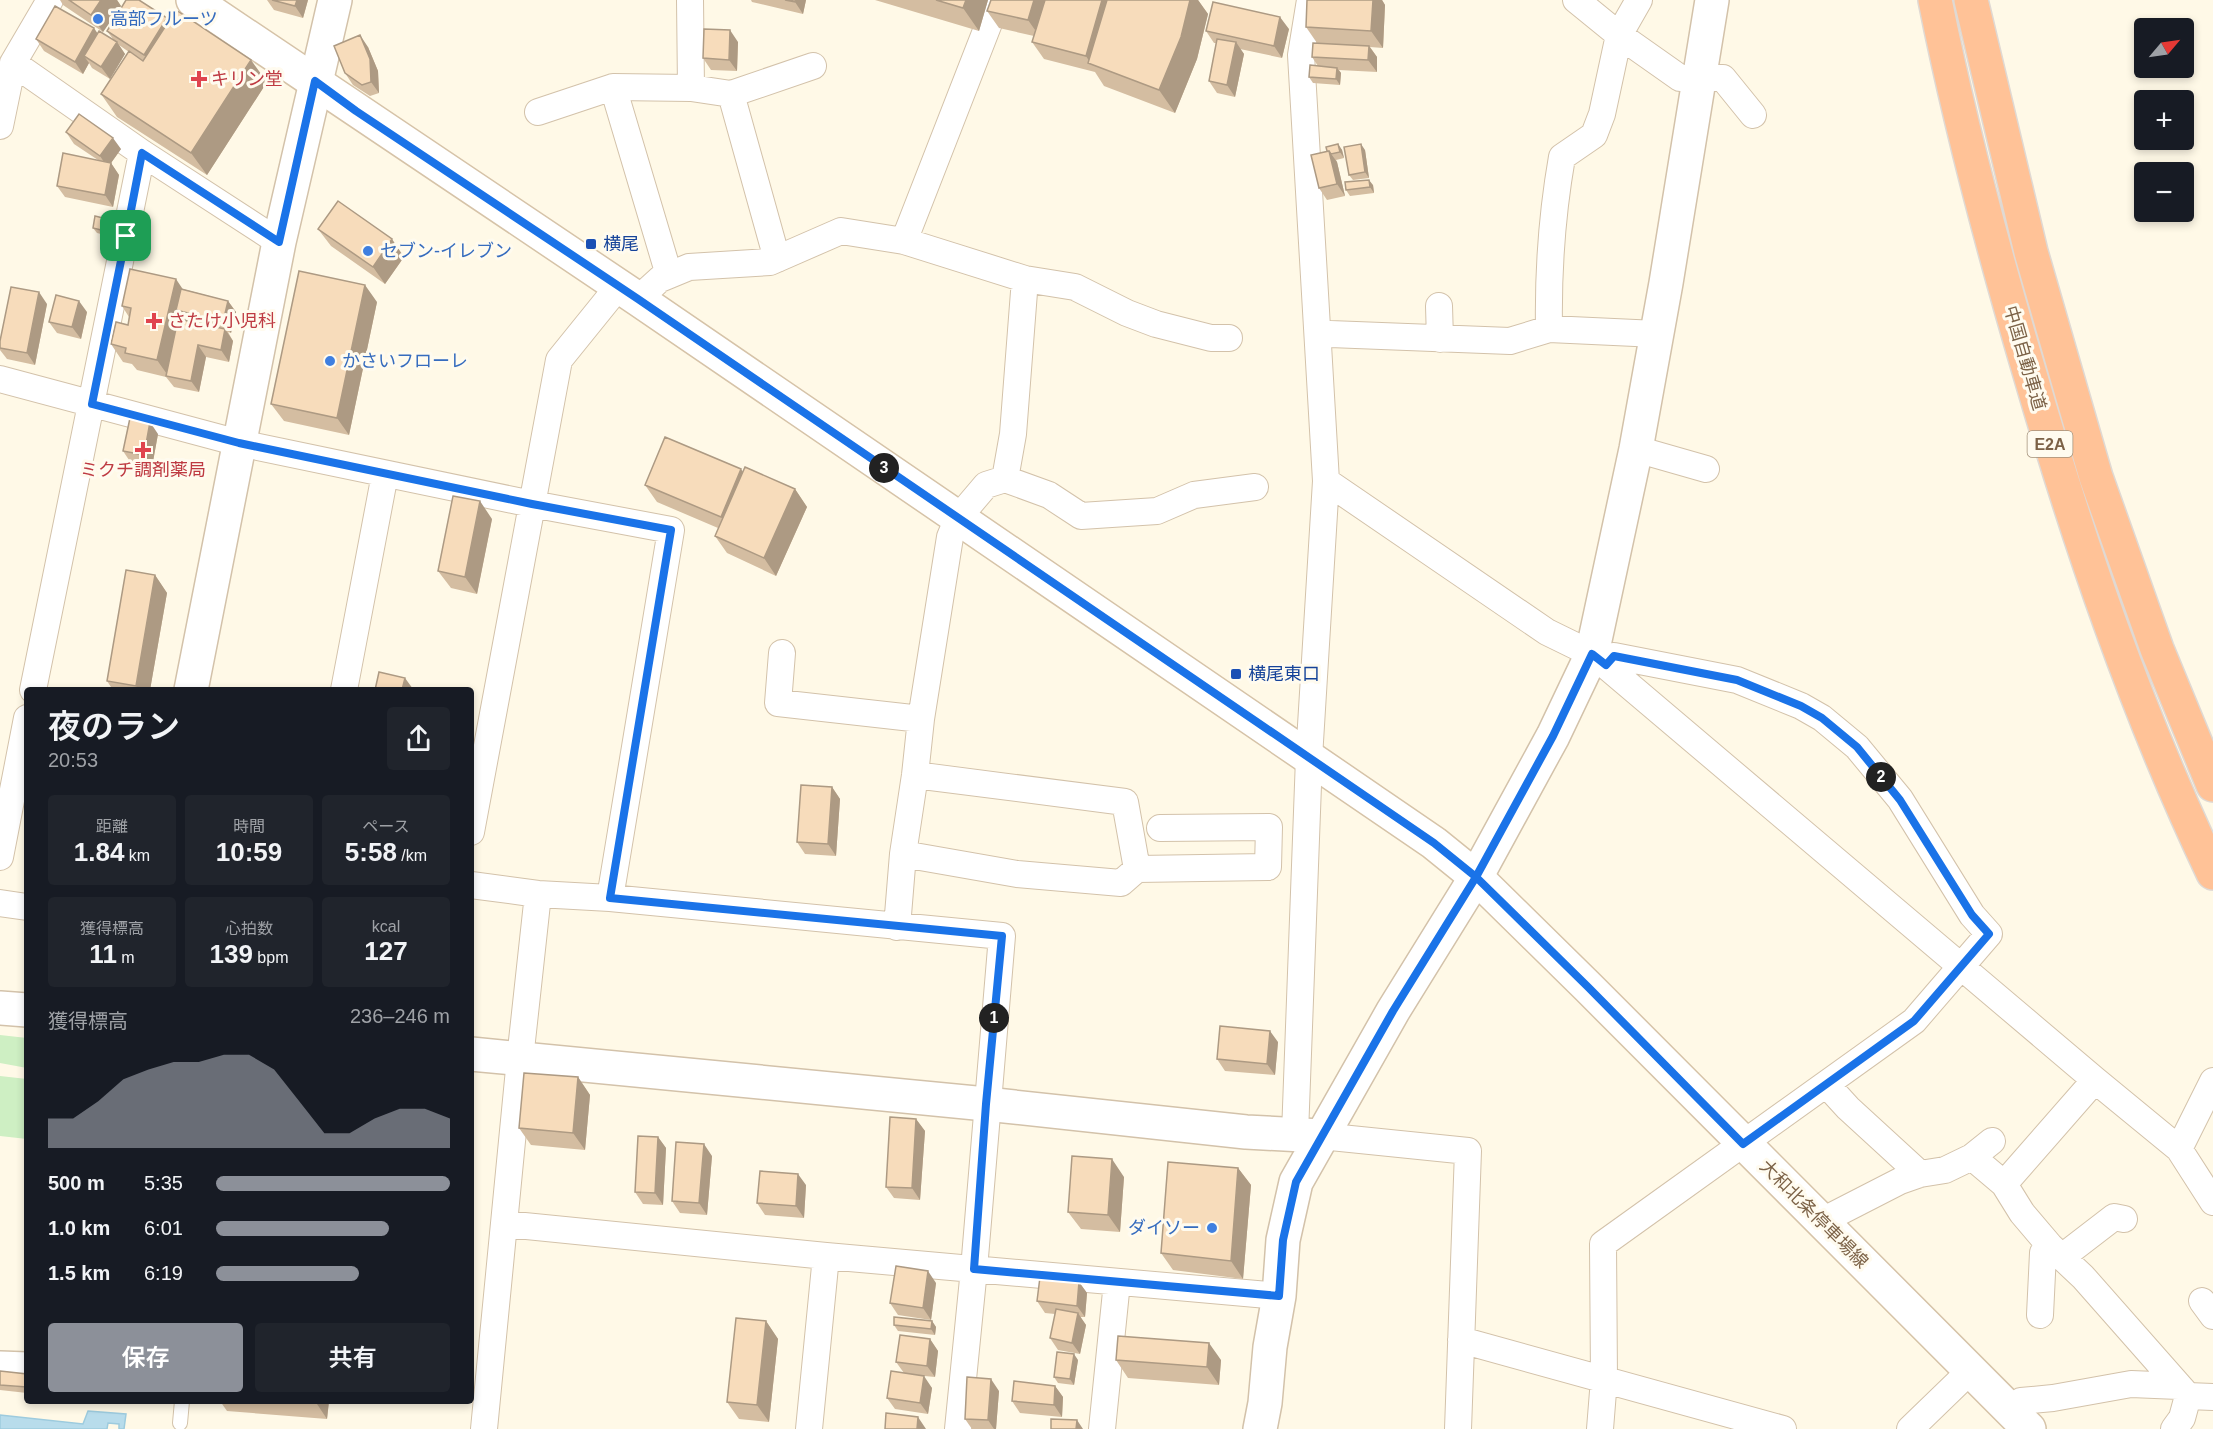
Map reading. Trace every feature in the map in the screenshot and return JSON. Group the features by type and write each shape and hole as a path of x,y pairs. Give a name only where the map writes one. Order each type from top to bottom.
{"highway":[{"name":"中国自動車道","path":"1935,0 1998,265 2063,488 2122,661 2180,803 2213,873"},
{"name":"中国自動車道","path":"1971,0 2031,252 2096,477 2157,649 2213,785"}],"street":[{"path":"0,126 13,63 50,0"},
{"name":"大和北条停車場線","path":"193,0 628,293 1434,843 1476,877 1588,987 2019,1419"},
{"path":"192,687 279,242 335,0"},
{"path":"690,0 691,88"},
{"path":"904,241 998,0"},
{"path":"1260,1429 1279,1296 1283,1240 1308,1135 1309,758 1326,481 1301,55 1310,0"},
{"path":"1576,0 1619,35 1680,78 1723,78 1753,115"},
{"path":"1549,329 1554,204 1562,157 1594,135 1602,114 1619,35 1639,0"},
{"path":"1308,1135 1393,1011 1476,877 1553,736 1599,659 1657,334 1712,0"},
{"path":"13,63 142,153 279,242"},
{"path":"538,112 613,87 691,88 731,94 813,66"},
{"path":"613,87 669,275"},
{"path":"731,94 777,259"},
{"path":"34,687 142,153"},
{"path":"474,816 559,360 628,293 689,267 770,262 841,231 904,241 1025,279 1075,287 1127,313 1177,331 1211,338 1229,338"},
{"path":"1005,479 1013,434 1025,279"},
{"path":"1439,306 1440,339"},
{"path":"1330,334 1510,341 1549,329 1657,334"},
{"path":"0,379 239,443 532,504 671,530 610,898"},
{"path":"1636,449 1706,469"},
{"path":"345,687 385,474"},
{"path":"897,927 903,854 921,719 950,537 958,519 986,485 1005,479 1049,495 1081,516 1157,511 1194,495 1255,487"},
{"path":"1326,481 1547,632 1599,659 2179,1149 2213,1202"},
{"path":"782,653 778,703 921,719"},
{"path":"1599,659 1614,656 1737,680 1801,706 1822,718 1857,747 1900,800 1972,915 1989,934 1914,1021 1603,1244 1604,1380 1600,1429"},
{"path":"0,857 16,744 24,725"},
{"path":"915,775 1125,802 1137,869"},
{"path":"903,854 1017,874 1120,883 1137,869 1268,867 1269,827 1160,828"},
{"path":"474,885 538,894 610,898 1002,936 958,1429"},
{"path":"484,1429 538,894"},
{"path":"0,903 24,907"},
{"path":"0,1008 24,1010"},
{"path":"474,1054 986,1104 1246,1132 1308,1135 1468,1151 1458,1429"},
{"path":"2004,1184 2095,1080"},
{"path":"2179,1149 2213,1081"},
{"path":"1827,1085 1848,1108 1920,1174"},
{"path":"1822,1221 1900,1181 1920,1174 1945,1170 1972,1157 1992,1142"},
{"path":"1972,1157 2004,1184 2022,1213 2056,1252 2083,1277 2183,1391 2182,1418 2174,1429"},
{"path":"2040,1315 2043,1253 2056,1252 2114,1217 2124,1219"},
{"path":"505,1224 826,1256 1279,1296"},
{"path":"808,1429 826,1256"},
{"path":"1102,1429 1117,1282"},
{"path":"1461,1340 1604,1380 1747,1424 1783,1429"},
{"path":"0,1368 24,1369"},
{"path":"1910,1429 1970,1371"},
{"path":"2019,1419 2021,1401 2131,1384 2213,1397"}],"lane":[{"path":"180,1423 182,1404"}],"green space":[{"path":"0,1035 24,1038 24,1067 0,1063"},
{"path":"0,1076 24,1079 24,1139 0,1136"}],"water":[{"path":"88,1411 126,1414 124,1429 119,1429 119,1424 108,1423 107,1429 0,1429 0,1415 83,1424"}],"building":[{"path":"69,0 101,0 91,15"},
{"path":"126,0 139,0 167,18 144,55 107,31"},
{"path":"272,0 297,0 295,6"},
{"path":"936,0 966,0 963,8"},
{"path":"991,0 1034,0 1028,20 987,11"},
{"path":"1045,0 1102,0 1086,56 1032,42"},
{"path":"1107,0 1190,0 1181,37 1159,90 1088,63"},
{"path":"1307,0 1373,0 1371,31 1306,27"},
{"path":"1213,2 1280,17 1274,46 1206,31"},
{"path":"55,6 94,28 75,62 36,39"},
{"path":"176,10 251,60 191,153 101,94 129,51 143,61"},
{"path":"704,29 730,30 729,60 703,58"},
{"path":"99,31 117,42 101,67 84,56"},
{"path":"360,35 370,59 371,82 362,85 345,73 334,46"},
{"path":"1217,39 1236,42 1227,85 1209,81"},
{"path":"1313,43 1369,46 1368,60 1312,57"},
{"path":"1310,65 1337,68 1336,79 1309,77"},
{"path":"79,114 113,138 100,156 66,132"},
{"path":"1338,144 1340,152 1331,154 1327,151 1326,147"},
{"path":"1361,144 1365,172 1349,175 1344,147"},
{"path":"1329,151 1337,184 1319,188 1311,155"},
{"path":"63,153 111,163 105,195 57,186"},
{"path":"1369,180 1370,187 1346,190 1345,182"},
{"path":"338,201 392,239 373,267 318,229"},
{"path":"95,216 115,221 113,233 93,228"},
{"path":"130,269 176,279 157,360 125,353 126,348 111,344 116,322 128,325 131,308 122,306"},
{"name":"かさいフローレ","path":"299,271 365,285 337,418 271,404"},
{"path":"11,287 39,292 27,353 0,348"},
{"path":"181,289 228,301 223,322 176,310"},
{"path":"56,295 79,301 72,327 49,322"},
{"path":"178,319 225,329 221,350 198,345 191,381 166,376"},
{"path":"130,418 150,422 144,455 123,451"},
{"path":"665,437 741,469 721,517 645,485"},
{"path":"745,467 795,489 764,558 715,536"},
{"path":"453,496 480,501 465,577 438,571"},
{"path":"126,570 155,575 136,686 107,681"},
{"path":"379,672 405,678 403,687 376,687"},
{"path":"801,785 832,787 828,844 797,842"},
{"path":"1220,1026 1270,1031 1267,1064 1217,1059"},
{"path":"524,1073 578,1077 573,1133 519,1128"},
{"path":"890,1117 916,1119 912,1188 886,1187"},
{"path":"638,1136 658,1137 655,1193 635,1192"},
{"path":"676,1142 704,1144 699,1203 672,1201"},
{"path":"1072,1156 1112,1159 1108,1215 1068,1212"},
{"name":"ダイソー","path":"1168,1162 1238,1168 1231,1261 1161,1253"},
{"path":"760,1171 798,1174 796,1206 757,1203"},
{"path":"896,1266 928,1271 923,1308 890,1303"},
{"path":"1040,1277 1079,1282 1077,1306 1037,1301"},
{"path":"1056,1309 1078,1313 1072,1343 1050,1338"},
{"path":"894,1317 932,1321 931,1329 894,1325"},
{"path":"736,1318 766,1321 757,1405 727,1402"},
{"path":"900,1335 930,1339 927,1366 896,1362"},
{"path":"1118,1336 1209,1343 1207,1367 1116,1360"},
{"path":"1057,1352 1074,1354 1070,1379 1054,1377"},
{"path":"0,1371 24,1374 24,1387 0,1385"},
{"path":"891,1371 924,1376 920,1403 887,1398"},
{"path":"967,1377 991,1379 988,1420 965,1419"},
{"path":"1014,1381 1055,1386 1054,1405 1012,1401"},
{"path":"886,1413 918,1417 917,1429 885,1429"},
{"path":"1051,1419 1077,1420 1076,1429 1051,1429"}],"place":[{"name":"高部フルーツ","path":"98,19"},
{"name":"キリン堂","path":"199,79"},
{"name":"横尾","path":"591,244"},
{"name":"セブン-イレブン","path":"368,251"},
{"name":"さたけ小児科","path":"154,321"},
{"name":"かさいフローレ","path":"330,361"},
{"name":"ミクチ調剤薬局","path":"143,450"},
{"name":"横尾東口","path":"1236,674"},
{"name":"ダイソー","path":"1212,1228"}],"route":[{"path":"126,236 92,404 239,443 532,504 671,530 610,898 1002,936 986,1104 974,1269 1279,1296 1283,1240 1296,1182 1393,1011 1476,877 1553,736 1592,654 1606,665 1614,656 1737,680 1801,706 1822,718 1857,747 1900,800 1972,915 1989,934 1914,1021 1743,1144 1476,877 1434,843 315,81 279,242 142,153 126,236"}]}
